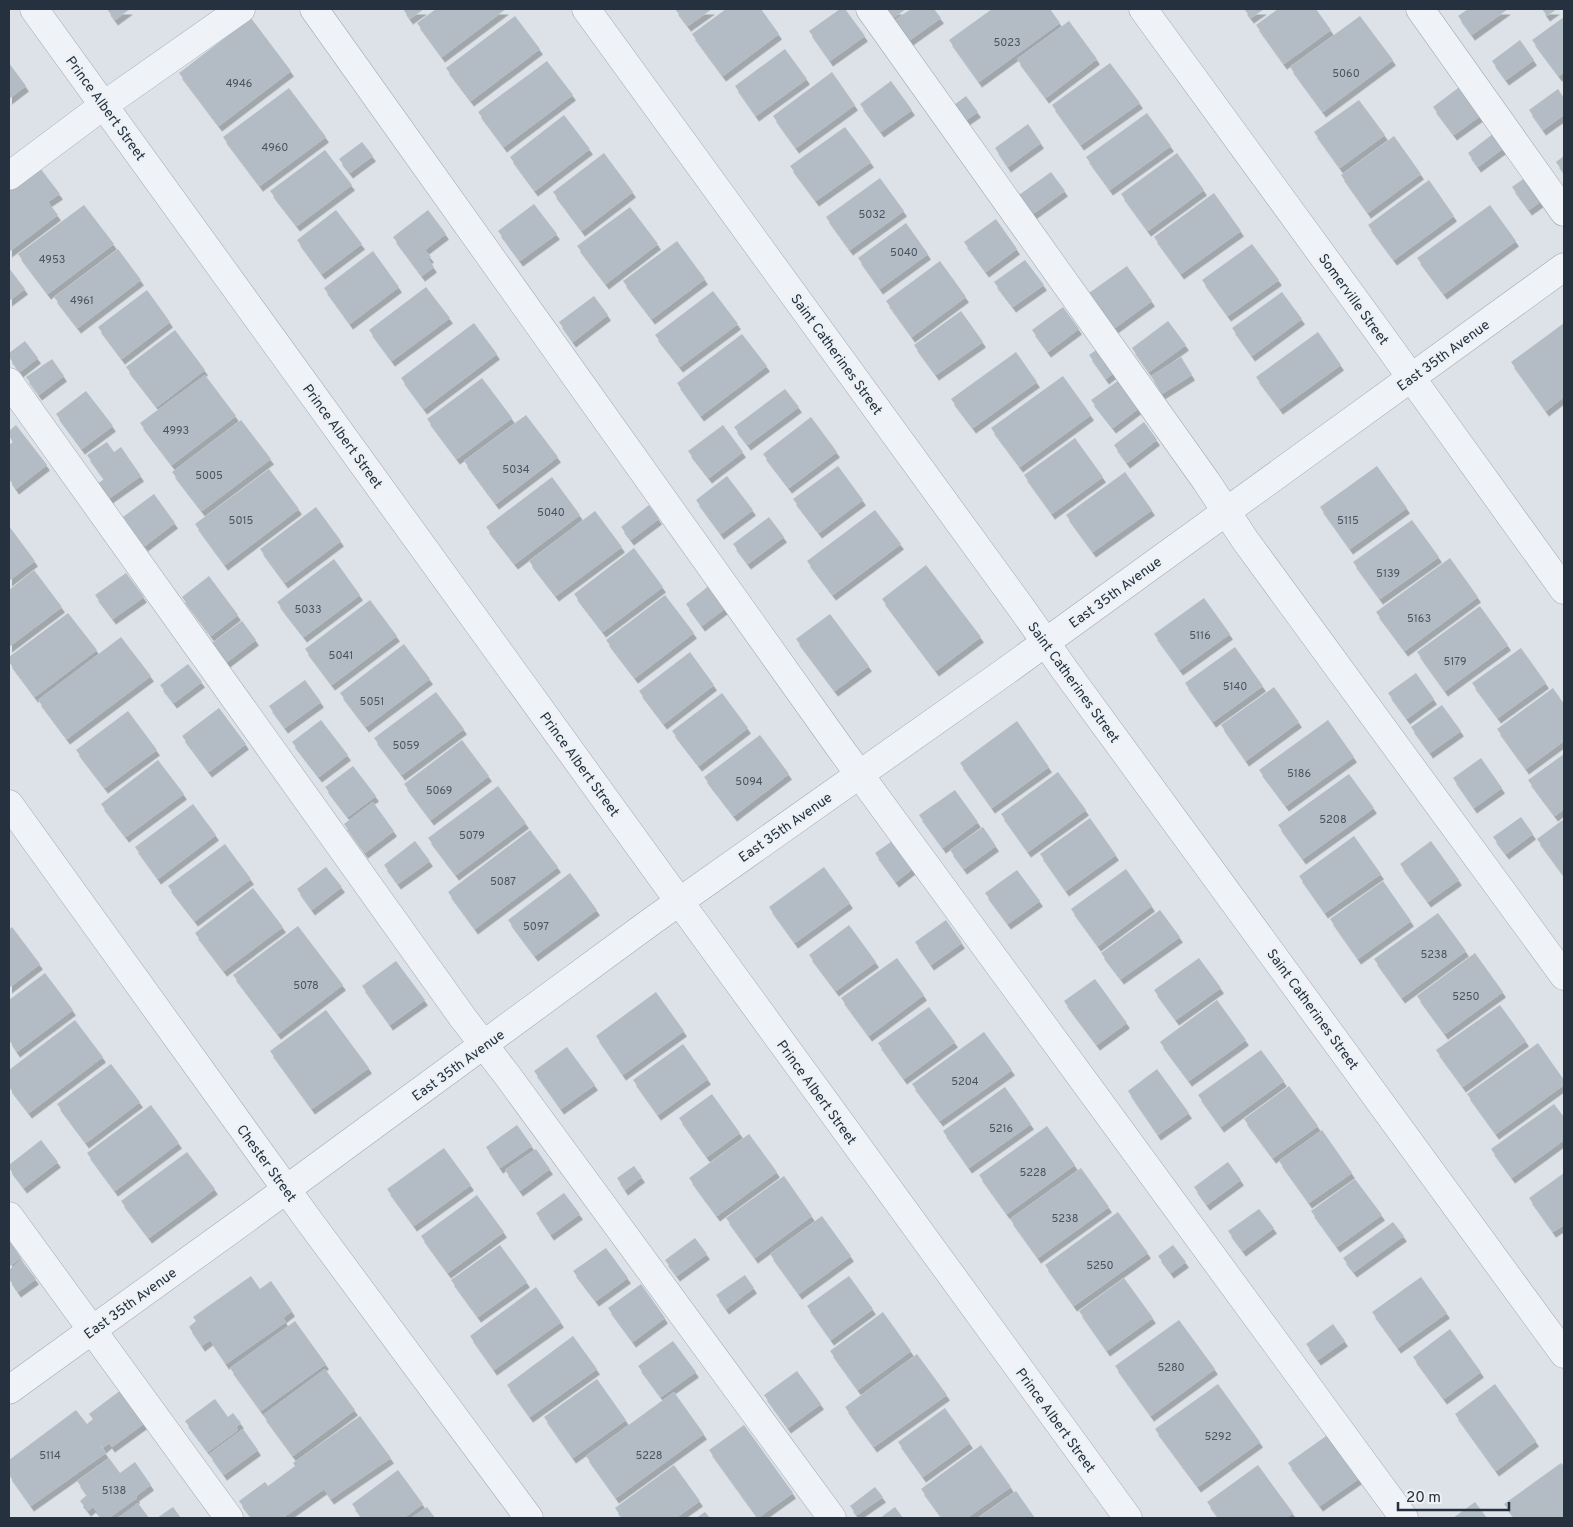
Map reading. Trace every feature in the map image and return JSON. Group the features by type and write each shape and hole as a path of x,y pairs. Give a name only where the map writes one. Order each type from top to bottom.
{"street":[{"name":"Prince Albert Street","path":"34,9 679,902 1128,1518"},
{"path":"9,176 104,105 241,9"},
{"path":"314,9 860,774 1404,1518"},
{"name":"Saint Catherines Street","path":"586,9 1564,1354"},
{"path":"870,9 1245,540 1564,976"},
{"name":"Somerville Street","path":"1142,9 1412,378 1564,590"},
{"path":"1420,9 1564,212"},
{"name":"East 35th Avenue","path":"9,1390 287,1190 679,902 1226,512 1564,266"},
{"path":"9,382 457,1010 832,1518"},
{"name":"Chester Street","path":"9,804 287,1190 529,1518"},
{"path":"9,1216 229,1518"}],"building":[{"path":"107,9 130,9 115,20"},
{"path":"403,9 424,9 410,19"},
{"path":"436,9 506,9 442,57 417,23"},
{"path":"675,9 712,9 688,26"},
{"path":"726,9 761,9 779,34 723,76 692,34"},
{"path":"840,9 845,9 865,36 830,61 809,31"},
{"path":"883,9 906,9 891,20"},
{"path":"911,9 934,9 941,18 906,43 892,22"},
{"path":"992,9 1050,9 1060,23 979,82 949,40"},
{"path":"1244,9 1264,9 1251,18"},
{"path":"1278,9 1316,9 1331,30 1284,64 1256,25"},
{"path":"1468,9 1508,9 1472,35 1458,16"},
{"path":"1542,9 1557,9 1547,16"},
{"path":"515,16 540,49 471,101 446,68"},
{"path":"1360,16 1393,60 1323,112 1290,67"},
{"path":"1564,17 1564,72 1559,76 1532,40"},
{"path":"251,18 291,71 219,126 179,73"},
{"path":"1069,21 1097,59 1046,98 1017,59"},
{"path":"1520,40 1534,60 1506,80 1492,61"},
{"path":"785,49 807,79 756,116 735,86"},
{"path":"547,61 573,95 504,147 478,112"},
{"path":"9,63 26,86 9,99"},
{"path":"1110,63 1140,103 1081,145 1052,105"},
{"path":"832,72 855,105 796,148 773,116"},
{"path":"891,81 912,110 881,132 860,104"},
{"path":"1462,85 1483,114 1454,135 1433,107"},
{"path":"289,88 326,137 260,186 223,137"},
{"path":"1558,89 1564,98 1564,115 1543,130 1529,110"},
{"path":"966,96 978,112 965,121 954,105"},
{"path":"1359,100 1385,135 1340,168 1314,132"},
{"path":"1147,113 1171,146 1110,190 1086,157"},
{"path":"564,115 590,149 535,191 510,157"},
{"path":"1028,124 1041,143 1008,167 995,148"},
{"path":"845,127 871,162 816,201 790,166"},
{"path":"1494,133 1504,148 1478,167 1468,153"},
{"path":"1394,136 1421,174 1368,213 1341,175"},
{"path":"362,142 373,156 350,173 339,159"},
{"path":"325,150 352,185 297,226 270,191"},
{"path":"604,153 633,192 582,231 553,192"},
{"path":"1177,153 1204,190 1148,231 1121,194"},
{"path":"1564,156 1564,173 1556,162"},
{"path":"40,168 60,194 48,202 58,215 9,252 9,191"},
{"path":"1051,172 1065,191 1033,214 1019,195"},
{"path":"1526,177 1543,200 1529,210 1512,187"},
{"path":"880,178 904,211 850,250 826,217"},
{"path":"1429,180 1454,216 1394,260 1368,225"},
{"path":"1214,193 1241,231 1181,274 1154,237"},
{"path":"534,204 557,234 520,261 498,231"},
{"path":"84,205 114,244 48,294 18,254"},
{"path":"1490,205 1516,241 1444,294 1417,258"},
{"path":"630,207 658,244 606,284 577,246"},
{"path":"336,210 362,244 322,274 297,240"},
{"path":"428,210 446,234 425,250 431,257 428,259 434,267 422,276 393,237"},
{"path":"996,219 1017,249 986,272 964,242"},
{"path":"906,223 928,254 880,289 858,258"},
{"path":"677,241 705,279 652,319 623,281"},
{"path":"1252,244 1279,280 1228,316 1202,280"},
{"path":"118,249 141,280 78,328 54,297"},
{"path":"373,251 399,287 350,324 324,288"},
{"path":"1025,260 1044,285 1013,307 994,282"},
{"path":"940,261 966,297 912,337 886,301"},
{"path":"1127,266 1152,301 1115,328 1089,293"},
{"path":"9,268 25,289 9,301"},
{"path":"426,287 450,318 392,361 369,330"},
{"path":"147,290 170,322 122,359 98,327"},
{"path":"713,291 738,324 680,367 655,335"},
{"path":"1282,292 1302,319 1252,356 1232,328"},
{"path":"594,296 608,315 573,342 559,322"},
{"path":"1063,307 1079,329 1048,352 1032,330"},
{"path":"961,311 983,342 936,375 914,345"},
{"path":"1168,321 1186,345 1149,372 1132,348"},
{"path":"474,323 497,354 424,409 401,378"},
{"path":"1564,323 1564,397 1546,411 1511,362"},
{"path":"175,330 205,370 157,407 126,367"},
{"path":"1318,332 1341,365 1280,409 1256,377"},
{"path":"742,334 767,366 701,416 677,383"},
{"path":"25,341 38,358 20,372 9,357 9,353"},
{"path":"1102,346 1119,369 1106,379 1089,355"},
{"path":"1016,352 1037,382 973,428 951,399"},
{"path":"1181,357 1192,375 1162,394 1151,376"},
{"path":"52,359 64,376 39,395 26,377"},
{"path":"205,375 236,416 172,465 140,423"},
{"path":"1063,376 1091,415 1020,467 991,428"},
{"path":"482,378 512,418 457,459 427,419"},
{"path":"1122,378 1142,406 1113,428 1091,400"},
{"path":"785,389 799,407 748,445 734,427"},
{"path":"86,391 113,426 82,449 56,414"},
{"path":"526,415 558,457 496,504 464,461"},
{"path":"811,417 837,452 789,488 763,454"},
{"path":"241,420 271,459 202,511 172,472"},
{"path":"1144,422 1157,440 1127,463 1114,445"},
{"path":"16,425 47,465 16,489 9,479 9,445 13,442 9,436 9,431"},
{"path":"723,425 743,452 709,478 688,451"},
{"path":"1075,438 1103,477 1052,514 1024,475"},
{"path":"107,442 114,452 121,447 141,476 107,500 96,485 104,479 87,455"},
{"path":"838,466 863,500 819,533 793,499"},
{"path":"1377,466 1407,508 1350,549 1320,507"},
{"path":"269,469 299,509 225,565 195,524"},
{"path":"1125,472 1152,510 1093,552 1066,515"},
{"path":"727,476 753,510 721,534 696,500"},
{"path":"552,477 580,515 515,564 486,527"},
{"path":"154,494 175,523 145,546 123,517"},
{"path":"649,505 659,519 631,540 621,527"},
{"path":"316,507 341,541 285,583 260,549"},
{"path":"875,510 901,544 833,595 807,561"},
{"path":"595,511 622,547 556,596 529,561"},
{"path":"769,517 784,537 748,564 733,544"},
{"path":"1412,520 1439,557 1380,599 1353,562"},
{"path":"9,526 35,561 9,581"},
{"path":"634,548 663,587 603,632 574,594"},
{"path":"1450,558 1478,597 1405,651 1376,612"},
{"path":"334,559 360,595 304,637 277,602"},
{"path":"926,565 981,637 936,671 882,599"},
{"path":"34,570 62,607 9,647 9,590"},
{"path":"126,573 144,597 113,619 95,595"},
{"path":"209,576 238,615 211,636 182,597"},
{"path":"710,585 727,607 702,626 686,604"},
{"path":"665,595 694,633 635,678 606,640"},
{"path":"1204,598 1230,634 1180,670 1154,634"},
{"path":"370,600 397,636 332,685 305,649"},
{"path":"1480,606 1508,645 1445,691 1417,652"},
{"path":"68,613 97,650 35,697 9,662 9,657"},
{"path":"830,614 869,666 835,691 796,639"},
{"path":"242,621 256,640 226,663 212,643"},
{"path":"121,637 151,676 67,739 38,700"},
{"path":"404,644 430,679 366,727 340,693"},
{"path":"1235,647 1263,686 1213,722 1185,683"},
{"path":"1521,648 1546,683 1498,718 1472,683"},
{"path":"690,652 714,685 664,724 639,691"},
{"path":"188,664 202,682 174,703 160,685"},
{"path":"1416,673 1434,699 1407,719 1388,693"},
{"path":"305,680 321,702 285,728 269,706"},
{"path":"1274,687 1299,722 1246,761 1221,725"},
{"path":"1553,688 1564,704 1564,741 1526,769 1497,729"},
{"path":"436,692 464,729 402,775 374,738"},
{"path":"722,693 748,728 699,766 672,731"},
{"path":"1442,705 1461,731 1430,753 1411,727"},
{"path":"219,708 246,744 209,772 182,736"},
{"path":"128,711 157,750 105,788 76,750"},
{"path":"321,720 348,755 319,777 292,742"},
{"path":"1328,720 1354,757 1286,806 1259,770"},
{"path":"1017,721 1049,767 992,808 960,763"},
{"path":"760,735 789,774 734,816 704,777"},
{"path":"462,740 489,776 431,820 404,784"},
{"path":"1564,754 1564,809 1555,816 1528,780"},
{"path":"1481,758 1502,788 1474,808 1453,778"},
{"path":"158,760 184,794 126,837 101,804"},
{"path":"353,766 376,796 348,817 325,787"},
{"path":"1058,772 1086,810 1028,852 1001,814"},
{"path":"1349,774 1374,808 1303,859 1278,825"},
{"path":"498,786 526,823 456,875 428,838"},
{"path":"955,790 978,822 943,848 919,815"},
{"path":"373,802 394,831 365,853 344,824"},
{"path":"193,804 216,835 158,879 135,847"},
{"path":"1521,817 1533,834 1506,854 1493,837"},
{"path":"1090,818 1116,855 1066,891 1040,854"},
{"path":"1564,819 1564,876 1537,839"},
{"path":"983,827 996,846 964,869 950,850"},
{"path":"530,830 558,867 475,929 448,892"},
{"path":"1354,836 1381,874 1325,913 1299,876"},
{"path":"895,839 915,867 896,882 875,853"},
{"path":"415,841 430,861 398,884 384,865"},
{"path":"1431,841 1459,880 1428,902 1400,864"},
{"path":"225,844 251,879 195,921 168,886"},
{"path":"326,867 342,887 312,910 297,889"},
{"path":"824,867 850,903 795,943 769,907"},
{"path":"1126,869 1152,906 1098,946 1071,909"},
{"path":"1017,870 1040,901 1008,924 985,893"},
{"path":"570,873 597,910 535,956 508,920"},
{"path":"1383,881 1411,921 1358,959 1330,919"},
{"path":"253,888 283,927 224,971 195,933"},
{"path":"1160,910 1180,937 1121,979 1101,953"},
{"path":"1438,913 1466,951 1402,998 1374,959"},
{"path":"946,920 962,943 931,965 915,942"},
{"path":"849,925 876,962 836,991 809,955"},
{"path":"298,926 343,985 278,1034 233,975"},
{"path":"12,927 40,964 9,988 9,930"},
{"path":"1475,953 1503,992 1445,1034 1417,996"},
{"path":"897,958 924,995 869,1036 841,998"},
{"path":"1199,958 1221,988 1176,1020 1154,990"},
{"path":"396,961 425,1000 390,1025 362,986"},
{"path":"45,973 73,1010 17,1052 9,1040 9,1000"},
{"path":"1095,979 1127,1023 1097,1045 1064,1001"},
{"path":"656,992 684,1031 623,1075 596,1036"},
{"path":"1217,1000 1246,1040 1189,1081 1160,1042"},
{"path":"1500,1005 1526,1041 1463,1087 1436,1050"},
{"path":"929,1007 955,1042 904,1079 878,1043"},
{"path":"326,1010 369,1068 312,1109 270,1051"},
{"path":"75,1020 103,1057 29,1113 9,1087 9,1070"},
{"path":"984,1032 1012,1070 940,1121 912,1084"},
{"path":"1538,1043 1564,1080 1564,1085 1496,1134 1467,1094"},
{"path":"683,1044 708,1079 658,1115 633,1080"},
{"path":"567,1047 595,1085 561,1109 534,1071"},
{"path":"1261,1050 1284,1081 1221,1127 1198,1095"},
{"path":"111,1064 140,1102 86,1143 57,1104"},
{"path":"1157,1069 1189,1113 1158,1135 1128,1091"},
{"path":"1289,1086 1318,1126 1273,1158 1244,1119"},
{"path":"1005,1087 1031,1124 969,1168 943,1131"},
{"path":"712,1094 740,1133 707,1157 679,1118"},
{"path":"1554,1104 1564,1117 1564,1140 1512,1178 1491,1149"},
{"path":"151,1105 179,1143 115,1191 87,1153"},
{"path":"517,1125 532,1146 500,1168 486,1147"},
{"path":"1047,1126 1075,1165 1007,1214 979,1175"},
{"path":"1322,1130 1352,1173 1309,1203 1279,1161"},
{"path":"749,1134 777,1172 717,1216 689,1178"},
{"path":"41,1140 58,1162 24,1188 9,1168 9,1165"},
{"path":"444,1148 471,1185 414,1226 387,1189"},
{"path":"536,1149 550,1169 520,1191 505,1170"},
{"path":"187,1152 215,1189 149,1238 121,1201"},
{"path":"1228,1162 1241,1180 1207,1205 1194,1187"},
{"path":"634,1166 642,1177 625,1190 617,1178"},
{"path":"1081,1168 1109,1207 1038,1258 1010,1219"},
{"path":"1564,1173 1564,1225 1553,1232 1529,1198"},
{"path":"784,1176 812,1216 755,1258 726,1218"},
{"path":"1355,1179 1382,1215 1337,1247 1311,1211"},
{"path":"564,1193 580,1214 551,1235 536,1213"},
{"path":"477,1195 504,1232 448,1273 421,1236"},
{"path":"1259,1209 1274,1228 1243,1251 1228,1231"},
{"path":"1118,1212 1148,1253 1074,1306 1045,1265"},
{"path":"822,1216 851,1256 799,1294 770,1254"},
{"path":"1393,1222 1404,1236 1354,1272 1343,1258"},
{"path":"695,1238 707,1254 677,1276 665,1260"},
{"path":"9,1240 21,1258 9,1267"},
{"path":"500,1245 527,1282 478,1317 451,1280"},
{"path":"1173,1245 1186,1262 1171,1273 1158,1256"},
{"path":"606,1248 628,1278 596,1301 573,1271"},
{"path":"21,1260 36,1279 18,1292 9,1279 9,1270"},
{"path":"745,1275 754,1288 726,1309 716,1295"},
{"path":"251,1276 260,1289 271,1281 292,1311 283,1318 286,1322 226,1364 210,1340 202,1346 189,1327 196,1321 193,1317"},
{"path":"849,1276 873,1309 831,1340 807,1306"},
{"path":"1421,1277 1447,1313 1398,1348 1372,1312"},
{"path":"1124,1278 1153,1318 1107,1351 1079,1311"},
{"path":"641,1284 665,1318 633,1342 608,1308"},
{"path":"536,1287 561,1322 494,1370 470,1336"},
{"path":"883,1312 911,1351 858,1390 830,1351"},
{"path":"1179,1320 1215,1369 1151,1416 1115,1366"},
{"path":"295,1321 326,1364 261,1411 230,1368"},
{"path":"1333,1324 1345,1341 1318,1360 1306,1344"},
{"path":"1450,1329 1481,1372 1444,1399 1413,1357"},
{"path":"573,1336 597,1369 530,1417 507,1385"},
{"path":"673,1341 696,1372 661,1397 638,1366"},
{"path":"917,1354 947,1395 874,1447 845,1407"},
{"path":"325,1369 355,1410 293,1456 263,1415"},
{"path":"797,1371 821,1404 788,1428 764,1395"},
{"path":"597,1379 626,1420 573,1458 544,1417"},
{"path":"1218,1384 1260,1442 1198,1487 1155,1429"},
{"path":"1495,1384 1536,1441 1496,1471 1455,1414"},
{"path":"121,1390 145,1423 112,1447 109,1443 103,1448 98,1440 106,1453 31,1506 9,1475 9,1460 76,1410 87,1424 93,1419 89,1414"},
{"path":"674,1392 704,1434 616,1498 586,1456"},
{"path":"215,1399 228,1417 233,1413 241,1423 236,1427 238,1430 208,1452 185,1421"},
{"path":"945,1408 970,1443 923,1477 898,1442"},
{"path":"360,1416 391,1458 331,1499 324,1489 283,1518 252,1518 239,1501 265,1482 268,1486 295,1466 293,1463"},
{"path":"744,1425 793,1493 758,1518 709,1450"},
{"path":"243,1429 258,1450 224,1475 209,1454"},
{"path":"1329,1434 1360,1478 1320,1506 1288,1463"},
{"path":"981,1445 1011,1487 967,1518 942,1518 921,1489"},
{"path":"109,1458 120,1473 135,1462 151,1485 136,1496 137,1498 109,1518 102,1518 93,1507 88,1511 80,1501 87,1495 77,1481"},
{"path":"1561,1463 1564,1466 1564,1518 1515,1518 1504,1504"},
{"path":"674,1465 700,1501 676,1518 622,1518 615,1508"},
{"path":"1258,1465 1293,1513 1286,1518 1219,1518 1207,1502"},
{"path":"398,1470 423,1504 404,1518 362,1518 352,1504"},
{"path":"875,1487 883,1497 857,1515 850,1506"},
{"path":"1016,1491 1035,1518 978,1518"},
{"path":"1475,1502 1487,1518 1453,1518"},
{"path":"138,1503 149,1518 118,1518"},
{"path":"173,1507 181,1518 157,1518"},
{"path":"427,1507 435,1518 411,1518"},
{"path":"895,1507 903,1518 880,1518"},
{"path":"705,1512 710,1518 696,1518"}]}
